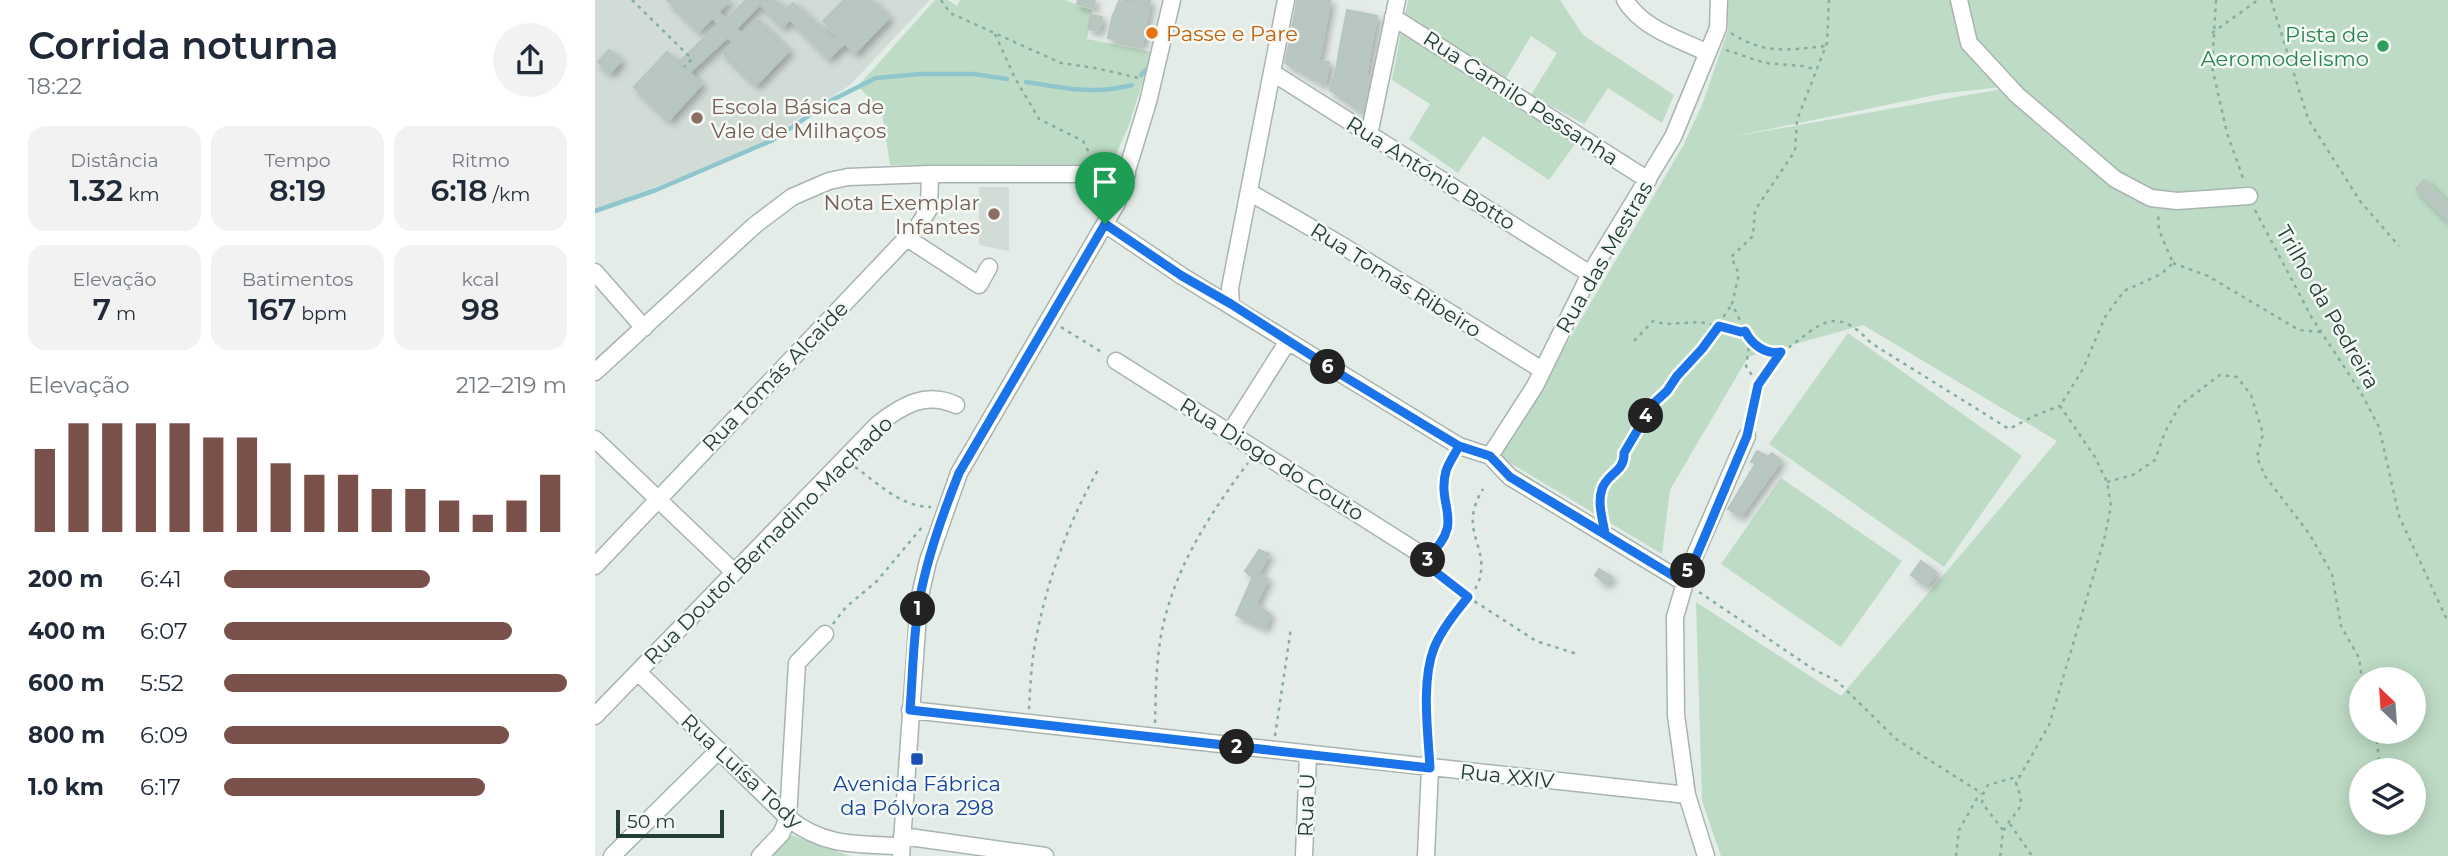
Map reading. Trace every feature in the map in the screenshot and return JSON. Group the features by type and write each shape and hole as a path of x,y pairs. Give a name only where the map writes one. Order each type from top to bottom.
{"street":[{"path":"901,846 919,600 928,561 959,473 1117,203 1153,82 1172,0"},
{"path":"1231,304 1230,288 1286,0"},
{"path":"1370,135 1397,0"},
{"path":"1625,0 1648,24 1708,49"},
{"path":"1719,0 1719,28"},
{"path":"1959,0 1969,43 2017,95 2115,179 2151,198 2177,201 2249,196"},
{"name":"Rua Camilo Pessanha","path":"1393,18 1648,180"},
{"name":"Rua das Mestras","path":"1490,456 1542,370 1590,274 1673,137 1719,28"},
{"name":"Rua António Botto","path":"1273,73 1590,274"},
{"path":"595,372 755,225 792,197 829,181 848,177 930,174 1127,174"},
{"name":"Rua Tomás Alcaide","path":"595,566 925,217 929,209 930,174"},
{"name":"Rua Tomás Ribeiro","path":"1248,192 1343,246 1542,370"},
{"path":"1105,224 1182,276 1459,446 1490,456 1510,477 1605,534 1687,576"},
{"path":"907,238 979,285 989,268"},
{"path":"595,272 644,328"},
{"path":"1231,432 1288,341"},
{"name":"Rua Diogo do Couto","path":"1116,361 1427,558"},
{"name":"Rua Doutor Bernadino Machado","path":"595,716 879,424 910,403 923,399 936,398 956,405"},
{"path":"1706,856 1687,795 1676,703 1675,617 1687,576 1747,436"},
{"path":"595,439 734,572"},
{"path":"759,856 781,834 788,818 797,663 825,634"},
{"name":"Rua Luísa Tody","path":"638,672 803,830 836,842 1045,856"},
{"name":"Rua XXIV","path":"910,710 1687,795"},
{"path":"612,856 719,750"},
{"name":"Rua U","path":"1304,856 1308,755"},
{"path":"1426,856 1430,768"}],"path":[{"path":"632,0 692,60 684,67"},
{"path":"941,0 950,13 1061,63 1153,82"},
{"path":"1605,534 1600,505 1601,490 1606,480 1619,470 1624,461 1624,453 1653,404 1702,349 1732,304 1739,274 1731,257 1753,236 1755,210 1795,151 1797,120 1826,46 1829,0"},
{"name":"Trilho da Pedreira","path":"2215,0 2212,67 2227,133 2253,208 2379,427 2399,516 2448,622"},
{"path":"2212,33 2258,0"},
{"path":"2271,0 2308,119 2360,201 2399,246"},
{"path":"1719,28 1746,43 1768,48 1794,51 1826,46"},
{"path":"994,33 1015,78 1039,119 1083,141 1101,174"},
{"path":"1708,49 1765,63 1817,70"},
{"path":"2161,199 2158,210 2159,229 2173,263 2208,276 2299,330 2322,332"},
{"path":"1747,436 1758,385 1781,352 1825,321 1837,320 1857,327 1871,342 2009,429 2060,406 2083,369 2105,317 2124,291 2161,274 2173,263"},
{"path":"1732,304 1750,341 1769,353 1781,352"},
{"path":"1049,320 1116,361"},
{"path":"1634,341 1653,321 1665,324 1700,322 1745,331"},
{"path":"1750,341 1747,366 1758,385"},
{"path":"2107,482 2133,475 2155,460 2165,432 2180,405 2220,375 2237,377 2251,396 2263,434 2257,457 2265,476 2310,535 2332,574 2341,626 2359,658 2360,667"},
{"path":"2003,830 2018,813 2022,798 2016,783 2049,725 2104,540 2111,506 2107,482 2095,457 2060,406"},
{"path":"1459,446 1446,471 1444,486 1449,515 1447,532 1439,546 1427,558 1437,573 1468,597 1536,640 1577,654"},
{"path":"1154,737 1156,669 1167,609 1178,578 1199,534 1258,449"},
{"path":"844,459 900,500 917,507 946,506"},
{"path":"1027,723 1034,651 1048,586 1070,522 1099,468"},
{"path":"1430,768 1426,695 1434,648 1451,619 1478,583 1482,559 1474,537 1471,517 1475,502 1483,489"},
{"path":"825,634 846,607 877,581 926,523"},
{"path":"1687,576 1729,610 1813,669 1837,681 1896,739 1981,793"},
{"path":"1273,751 1291,628"},
{"path":"1956,856 1959,830 1981,793 1988,785 2020,776"},
{"path":"1981,793 1982,803 2003,830 2000,856"},
{"path":"2010,823 2032,856"}],"shaded area":[{"name":"Escola Básica de Vale de Milhaços","path":"595,0 930,0 850,85 750,151 595,210"},
{"name":"Nota Exemplar Infantes","path":"979,187 1009,187 1009,251 979,245"}],"green space":[{"path":"935,0 948,0 957,6 960,0 1065,0 1092,11 1087,39 1152,52 1129,125 1116,154 1096,164 890,165 882,112 858,86"},
{"path":"1408,0 1560,0 1583,35 1674,95 1662,123 1608,88 1584,124 1531,95 1557,53 1531,36 1506,78 1405,15"},
{"path":"1727,0 2448,0 2448,856 1721,856 1702,801 1696,602 1841,696 2057,441 1863,325 1748,357 1670,490 1662,554 1500,457 1683,146 1702,105 1728,30","holes":["2013,87 1731,137 1945,93"]},
{"path":"1401,32 1575,144 1549,180 1483,136 1458,173 1409,139 1430,104 1392,80"},
{"path":"1848,333 2022,456 1944,567 1769,444"},
{"path":"1781,478 1902,561 1841,647 1721,564"},
{"path":"791,835 850,856 770,856"}],"building":[{"path":"667,0 730,0 699,31"},
{"path":"746,0 774,0 785,10 793,3 833,40 839,37 845,43 829,58 790,19 783,27 760,4 736,29 743,34 734,43 728,37 690,72 679,62 719,24 712,18 718,12 727,19"},
{"path":"844,0 871,0 889,18 855,53 823,21"},
{"path":"1078,0 1095,0 1093,8 1077,4"},
{"path":"1123,0 1150,0 1149,6"},
{"path":"1297,0 1330,0 1327,19 1295,13"},
{"path":"1119,1 1149,6 1146,25 1112,18"},
{"path":"1347,10 1377,16 1371,47 1341,41"},
{"path":"1295,13 1327,19 1321,50 1289,44"},
{"path":"1091,15 1102,17 1099,31 1088,29"},
{"path":"1112,18 1146,25 1142,45 1108,38"},
{"path":"757,19 789,51 756,85 723,53"},
{"path":"1341,41 1371,47 1366,76 1336,70"},
{"path":"1289,44 1321,50 1318,61 1329,62 1325,85 1285,63"},
{"path":"609,50 621,61 610,73 598,62"},
{"path":"667,52 702,84 669,120 634,87"},
{"path":"1336,70 1373,77 1363,113 1330,90"},
{"path":"2424,180 2448,204 2448,221 2416,189"},
{"path":"1757,451 1768,457 1772,453 1781,461 1741,516 1728,509 1756,463 1751,462"},
{"path":"1259,550 1269,554 1259,574 1255,572 1252,577 1245,571"},
{"path":"1921,561 1937,573 1926,586 1911,575"},
{"path":"1599,569 1612,577 1606,584 1595,575"},
{"path":"1255,572 1268,579 1256,604 1270,614 1265,628 1236,615"}],"waterway":[{"path":"1141,75 1150,66"},
{"path":"595,211 656,190 773,140 832,100 876,78 920,74 974,74 1007,79"},
{"path":"1026,82 1092,90 1132,85"}],"place":[{"name":"Passe e Pare","path":"1152,33"},
{"name":"Pista de Aeromodelismo","path":"2383,46"},
{"name":"Escola Básica de Vale de Milhaços","path":"697,118"},
{"name":"Nota Exemplar Infantes","path":"994,214"},
{"name":"Avenida Fábrica da Pólvora 298","path":"917,759"}],"route":[{"path":"1105,224 959,473 928,561 919,600 910,710 1430,768 1426,695 1434,648 1468,597 1437,573 1427,558 1439,546 1447,532 1449,515 1444,486 1446,471 1459,446 1490,456 1510,477 1605,534 1600,505 1601,490 1606,480 1619,470 1624,461 1624,453 1653,404 1660,400 1719,326 1745,331 1750,341 1769,353 1781,352 1758,385 1747,436 1685,583 1510,477 1490,456 1459,446 1182,276 1105,224"}]}
